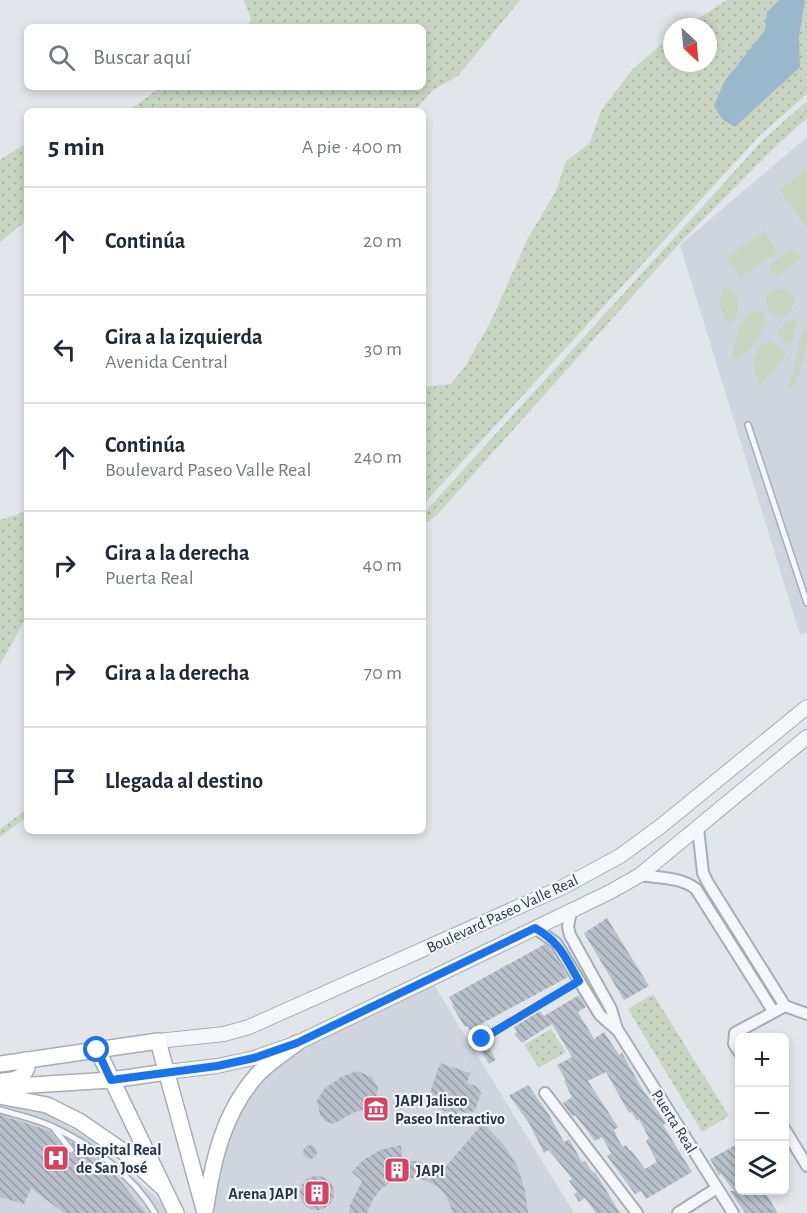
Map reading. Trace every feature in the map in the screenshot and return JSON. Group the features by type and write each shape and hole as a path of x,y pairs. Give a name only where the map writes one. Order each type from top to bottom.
{"main road":[{"path":"0,1064 158,1041 205,1213"},
{"path":"205,1213 211,1172 219,1140 235,1106 258,1074 297,1043"},
{"path":"97,1050 176,1213"},
{"path":"0,1082 17,1079 24,1074 27,1068 25,1060"},
{"path":"0,1087 111,1080 167,1072"},
{"path":"0,1096 47,1105 79,1121 124,1152 163,1188"}],"street":[{"name":"Boulevard Paseo Valle Real","path":"158,1041 224,1034 249,1027 563,887 620,856 661,826 807,707"},
{"name":"Boulevard Paseo Valle Real","path":"167,1072 245,1060 297,1043 571,911 640,875 807,737"},
{"path":"698,828 703,873 708,883 785,1006 807,1014"},
{"path":"640,875 679,881 690,884 696,889 773,1011"},
{"name":"Puerta Real","path":"571,911 568,927 570,935 611,1009 616,1029 733,1213"},
{"name":"Puerta Real","path":"535,928 556,943 600,1016 616,1029"},
{"path":"579,981 591,974"},
{"path":"735,1033 785,1006"},
{"path":"545,1093 637,1213"},
{"path":"789,1136 807,1166"},
{"path":"678,1213 717,1188"}],"lane":[{"path":"748,425 807,603"},
{"path":"482,1039 579,981"},
{"path":"0,1110 52,1126 94,1150 120,1173 149,1203 155,1213"},
{"path":"52,1126 70,1150"},
{"path":"94,1150 104,1137"}],"shaded area":[{"path":"807,137 807,633 800,635 680,245"},
{"name":"JAPI Jalisco Paseo Interactivo","path":"434,985 574,1213 215,1213 213,1202 229,1129 256,1088 286,1060 309,1046"},
{"name":"Hospital Real de San José","path":"0,1103 42,1111 94,1142 165,1205 169,1213 0,1213"}],"green space":[{"path":"244,0 520,0 458,76 433,90 417,108 132,108 157,90 426,90 426,24 249,24 251,20"},
{"path":"727,0 807,0 807,94 759,136 426,502 426,387 451,384 466,365 491,321 528,238 556,191 566,161 589,144 602,109 632,70 663,43 663,72 717,72 717,18 699,18"},
{"path":"807,101 807,118 679,244 437,515 426,523 426,511 763,140"},
{"path":"24,146 24,222 0,242 0,160"},
{"path":"807,169 807,228 779,190"},
{"path":"764,231 778,251 741,278 727,258"},
{"path":"792,248 800,259 777,277 768,266"},
{"path":"725,287 733,290 738,306 738,314 734,322 729,323 720,305"},
{"path":"781,288 790,292 795,301 789,314 779,319 770,312 766,294"},
{"path":"757,311 764,313 767,321 762,334 750,349 732,360 741,324"},
{"path":"798,319 790,346 783,342 778,332 784,323"},
{"path":"807,321 804,356 793,388 788,386"},
{"path":"772,341 787,353 773,373 759,385 755,370 756,355 761,345"},
{"path":"24,512 24,621 0,665 0,520"},
{"path":"24,811 24,819 0,837 0,829"},
{"path":"653,994 729,1116 702,1132 628,1009"},
{"path":"551,1029 566,1052 539,1068 524,1045"}],"water":[{"path":"779,0 805,0 799,37 800,67 735,127 722,119 714,106 724,82 765,30 767,12"}],"building":[{"path":"607,918 649,986 624,1000 584,933"},
{"path":"545,944 550,948 568,977 470,1030 468,1026 465,1027 449,997"},
{"path":"579,995 586,1007 578,1012 594,1039 604,1032 619,1055 622,1053 641,1087 666,1123 663,1125 692,1172 646,1199 641,1191 635,1194 607,1156 611,1153 602,1137 595,1141 563,1103 572,1097 557,1065 572,1057 552,1024 522,1043 514,1034 517,1032 514,1027 540,1011 544,1016","holes":["606,1072 629,1113 632,1112 637,1121 639,1119 649,1138 646,1141 657,1162 645,1169 631,1150 626,1145 623,1147 614,1130 618,1127 588,1081"]},
{"path":"487,1044 496,1060 489,1064 480,1049"},
{"path":"440,1063 470,1073 467,1083 476,1086 481,1093 475,1111 468,1113 458,1111 457,1115 426,1105"},
{"path":"357,1071 372,1077 378,1088 376,1100 367,1109 355,1112 333,1124 325,1121 320,1115 317,1101 324,1089 341,1077"},
{"path":"528,1085 548,1113 564,1142 569,1139 582,1162 585,1161 593,1173 595,1172 620,1213 596,1213 585,1198 579,1202 574,1194 577,1192 569,1181 572,1179 548,1150 544,1153 529,1123 510,1097"},
{"name":"Hospital Real de San José","path":"0,1115 50,1131 69,1154 74,1154 76,1151 71,1142 84,1150 113,1172 146,1213 64,1213 31,1188 24,1204 0,1197"},
{"name":"JAPI","path":"483,1123 506,1147 518,1168 525,1191 528,1213 453,1213 446,1196 438,1187 427,1181 403,1178 381,1189 373,1199 367,1213 349,1213 350,1205 362,1181 352,1172 363,1160 380,1150 401,1145 403,1161 419,1161 442,1171"},
{"path":"310,1145 315,1147 317,1152 315,1157 310,1159 305,1157 303,1152 305,1147"},
{"path":"734,1146 735,1195 767,1195 778,1213 745,1213 730,1191 734,1191 721,1174 719,1175 710,1159"},
{"name":"Arena JAPI","path":"317,1176 329,1181 334,1193 329,1205 317,1210 305,1205 300,1193 305,1181"}],"place":[{"name":"JAPI Jalisco Paseo Interactivo","path":"376,1109"},
{"name":"Hospital Real de San José","path":"56,1158"},
{"name":"JAPI","path":"397,1170"},
{"name":"Arena JAPI","path":"317,1193"}],"route":[{"path":"97,1050 111,1080 217,1066 254,1058 297,1043 535,928 550,936 579,981 482,1039"}]}
